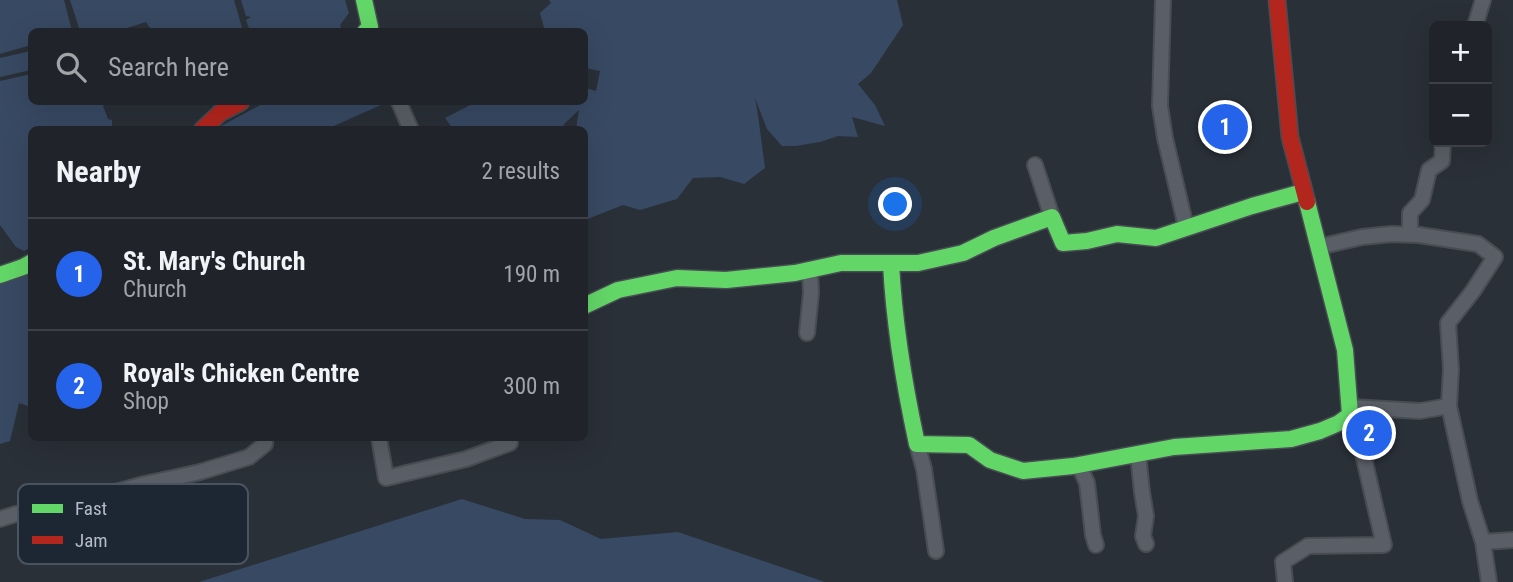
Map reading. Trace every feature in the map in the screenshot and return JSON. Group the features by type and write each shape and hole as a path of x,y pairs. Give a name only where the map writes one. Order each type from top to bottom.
{"street":[{"path":"364,0 369,28"},
{"path":"1163,0 1160,106 1186,227"},
{"path":"1277,0 1290,137 1345,350 1350,411 1360,441 1384,545 1308,546 1283,562 1285,582"},
{"path":"1477,21 1483,0"},
{"path":"205,126 220,113 235,105"},
{"path":"400,105 409,126"},
{"path":"1410,235 1410,214 1422,200 1429,170 1442,160 1443,147"},
{"path":"1035,165 1063,243 1117,234 1156,239 1186,227 1303,192"},
{"path":"588,304 618,290 677,278 726,280 795,273 841,263 918,263 963,253 1052,217"},
{"path":"1318,247 1392,233 1478,244 1495,257 1474,291 1448,323 1451,369 1449,405 1470,501 1483,542 1489,582"},
{"path":"891,263 902,377 924,469 936,551"},
{"path":"0,275 28,264"},
{"path":"807,334 810,270"},
{"path":"916,444 969,445 990,460 1023,471 1079,465 1174,447 1291,439 1339,423 1350,411 1420,411 1449,405"},
{"path":"145,484 200,472 249,457 265,444 265,441"},
{"path":"380,441 386,478 466,459 510,443 509,441"},
{"path":"1138,454 1146,516 1143,536 1146,544"},
{"path":"1079,465 1087,483 1096,545"},
{"path":"0,519 18,514"},
{"path":"1483,542 1513,540"}],"water":[{"path":"0,0 64,0 71,28 28,28 28,46 0,54"},
{"path":"70,0 234,0 242,28 150,28 146,22 127,28 79,28"},
{"path":"241,0 345,0 349,13 340,25 341,28 249,28 246,20 251,17 246,16"},
{"path":"549,0 897,0 903,25 871,73 858,84 875,105 885,126 852,117 858,137 838,136 820,142 782,146 767,129 755,98 765,168 744,184 720,177 693,178 677,199 640,210 623,205 588,219 588,126 576,126 579,110 563,126 451,126 445,118 470,105 588,105 588,89 596,91 600,71 588,69 588,28 544,28 540,13 551,3"},
{"path":"28,52 28,71 0,77 0,58"},
{"path":"28,75 28,105 104,105 108,119 112,120 112,126 28,126 28,249 24,251 16,247 0,225 0,81"},
{"path":"260,105 381,105 334,126 223,125"},
{"path":"28,271 28,406 19,403 10,441 0,444 0,280"},
{"path":"462,499 525,519 560,520 601,539 678,532 825,582 199,582"}],"building":[{"path":"1230,105 1236,147 1221,150 1214,107"}],"traffic: fast":[{"path":"364,0 369,28"},
{"path":"588,304 618,290 677,278 726,280 795,273 841,263 918,263 963,253 994,238 1052,217 1063,243 1117,234 1156,238 1303,192"},
{"path":"891,263 900,354 917,444 969,445 990,460 1023,471 1073,466 1174,447 1291,439 1320,431 1350,415 1345,350 1307,202"},
{"path":"0,275 28,264"}],"traffic: jam":[{"path":"1277,0 1290,137 1307,202"},
{"path":"206,126 220,113 235,105"}],"place":[{"name":"St. Mary's Church","path":"1225,127"},
{"name":"Royal's Chicken Centre","path":"1369,433"}]}
